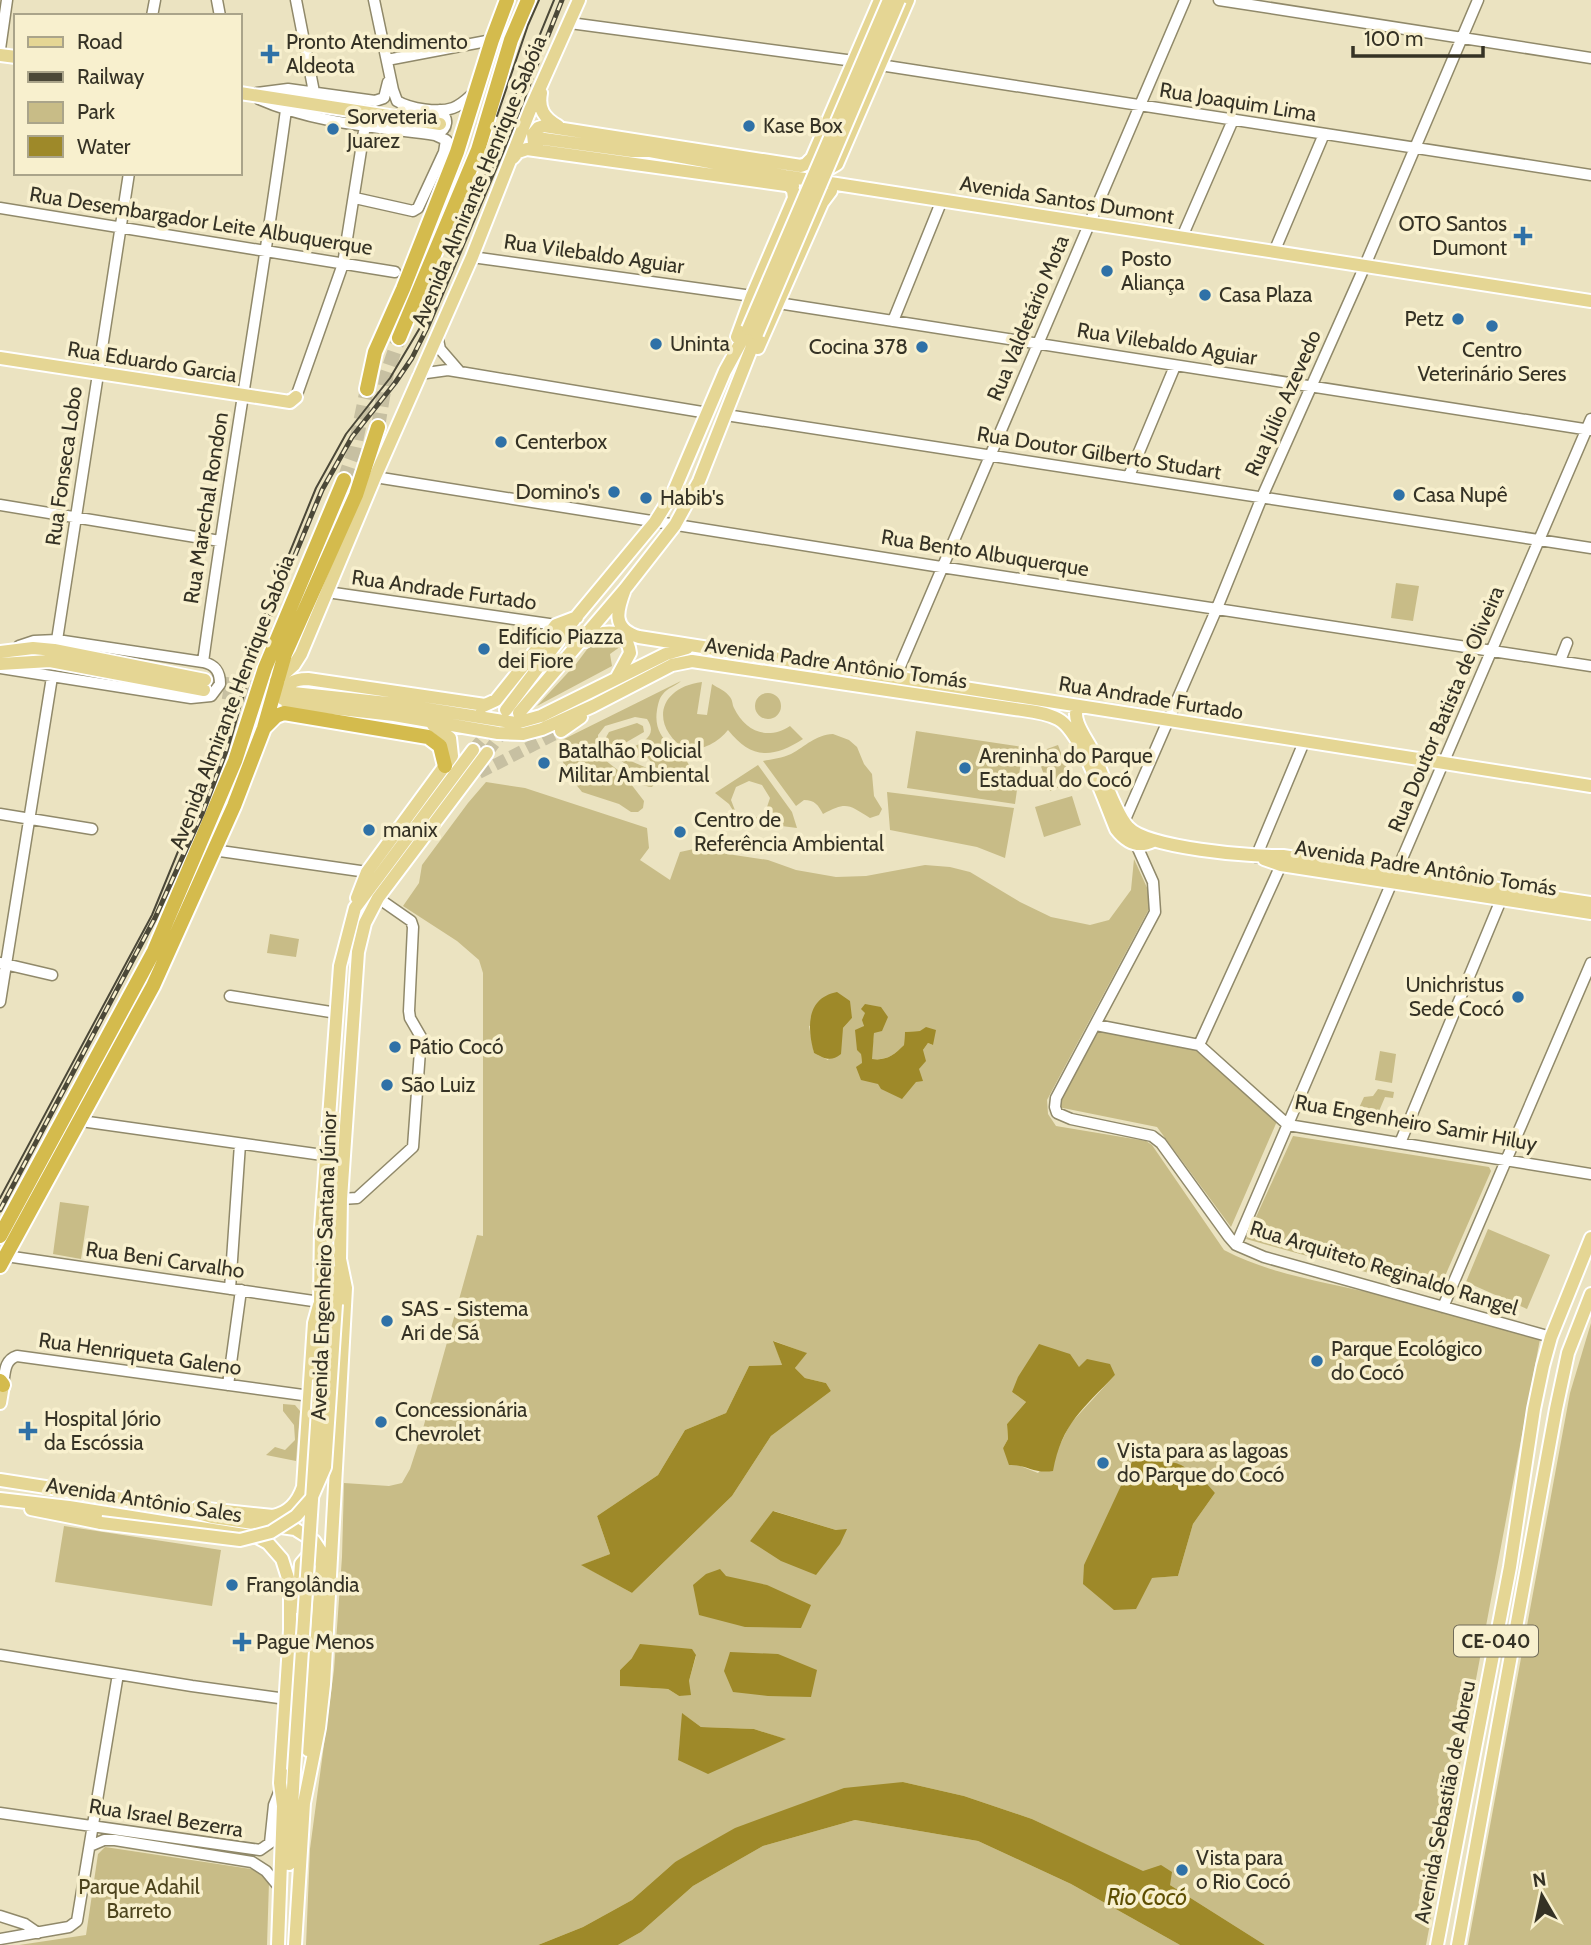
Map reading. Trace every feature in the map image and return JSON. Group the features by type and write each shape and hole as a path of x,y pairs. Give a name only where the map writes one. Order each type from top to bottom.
{"highway":[{"name":"Avenida Almirante Henrique Sabóia","path":"366,389 380,339 403,289 457,152 492,40 508,0"},
{"name":"Avenida Almirante Henrique Sabóia","path":"399,338 478,150 511,40 528,0"},
{"name":"Avenida Almirante Henrique Sabóia","path":"3,1261 153,986 234,806 264,727 285,654 356,495 378,427"},
{"name":"Avenida Almirante Henrique Sabóia","path":"0,1236 154,951 235,761 265,668 344,480"},
{"path":"264,727 290,704 428,737 440,746 445,766"}],"main road":[{"name":"Avenida Almirante Henrique Sabóia","path":"276,681 294,665 327,592 419,374 472,257 579,0"},
{"path":"538,145 533,139 535,130 544,126 801,166 806,164 812,158 880,0"},
{"path":"788,185 793,190 794,198 673,494 654,522 577,616 513,711 566,658 625,589 674,525 699,481 744,368 753,332 889,0"},
{"path":"725,371 753,332 899,0"},
{"path":"812,158 823,167 837,164 908,0"},
{"path":"549,68 540,97 541,107 547,120 561,128"},
{"path":"243,93 438,130"},
{"path":"510,161 522,150 538,145 831,191 846,186"},
{"name":"Avenida Santos Dumont","path":"538,145 650,151 846,186 1591,301"},
{"path":"632,151 748,179"},
{"path":"744,368 763,340 822,202 831,191"},
{"path":"794,198 802,193 820,197 822,202"},
{"name":"Rua Eduardo Garcia","path":"0,358 290,402 296,397"},
{"path":"625,589 618,607 618,616 628,632 639,637 705,649"},
{"path":"458,714 496,699 556,625 577,616"},
{"path":"566,658 601,632 617,633 626,640 630,653 617,677"},
{"name":"Avenida Padre Antônio Tomás","path":"290,704 441,711 516,723 529,720 666,654 690,648 705,649"},
{"path":"0,651 43,649 205,685 50,661 0,666"},
{"name":"Rua Andrade Furtado","path":"705,649 1591,786"},
{"name":"Avenida Padre Antônio Tomás","path":"290,704 498,733 523,734 542,729 593,706 672,666 692,661 1045,714 1069,727 1079,743 1116,829 1136,844 1144,845 1153,841"},
{"path":"294,665 298,675 308,679"},
{"path":"290,704 282,704 288,686 295,680 308,679 485,705"},
{"path":"387,691 441,711"},
{"path":"561,731 593,706"},
{"path":"1078,706 1076,719 1090,743 1124,822"},
{"path":"355,908 358,891 367,872 453,752 450,738 427,721"},
{"path":"1090,743 1090,770 1112,795"},
{"name":"Avenida Engenheiro Santana Júnior","path":"280,1888 289,1863 323,1324 320,1302 321,1228 340,966 355,908 473,750"},
{"name":"Avenida Engenheiro Santana Júnior","path":"295,1945 304,1803 324,1684 346,1288 340,1259 341,1199 358,952 365,923 378,898 487,753"},
{"path":"466,782 479,773"},
{"name":"Avenida Padre Antônio Tomás","path":"1124,822 1134,833 1153,841 1256,857 1281,865 1394,878 1503,895 1591,914"},
{"name":"Avenida Padre Antônio Tomás","path":"1256,857 1283,856 1394,878"},
{"name":"Avenida Padre Antônio Tomás","path":"1503,895 1591,903"},
{"name":"CE-040","path":"1551,1337 1591,1238"},
{"path":"0,1500 55,1515 101,1523 240,1540 271,1532 296,1516 311,1499 325,1467 340,1259"},
{"name":"Avenida Sebastião de Abreu","path":"1458,1945 1562,1378 1572,1341 1591,1294"},
{"path":"181,1508 213,1508 278,1515 298,1500 304,1478 314,1323 320,1302"},
{"name":"Avenida Sebastião de Abreu","path":"1437,1945 1514,1545 1534,1409 1551,1337"},
{"name":"Rua Henriqueta Galeno","path":"0,1403 2,1383"},
{"path":"304,1478 310,1490 318,1491 323,1488 330,1479 337,1451"},
{"path":"1524,1474 1524,1507 1530,1516 1536,1512"},
{"name":"Avenida Antônio Sales","path":"0,1479 181,1508"},
{"name":"Avenida Antônio Sales","path":"0,1500 69,1507 257,1537 278,1553"},
{"path":"181,1508 212,1517 295,1530 314,1541 320,1550 322,1562 304,1803"},
{"path":"1514,1545 1518,1547 1521,1555 1518,1587 1520,1600"},
{"name":"Avenida Engenheiro Santana Júnior","path":"278,1553 288,1578 290,1630 279,1790 283,1806 278,1945"},
{"path":"290,1630 297,1619 301,1564 307,1558 312,1559 315,1565 312,1616 315,1640"}],"street":[{"path":"0,52 7,0"},
{"path":"296,0 314,92"},
{"path":"374,0 397,101 410,106 440,110 455,107 476,91"},
{"name":"Rua Valdetário Mota","path":"890,690 1185,0"},
{"path":"1219,0 1591,58"},
{"name":"Rua Júlio Azevedo","path":"1124,822 1478,0"},
{"path":"570,23 854,61"},
{"path":"388,65 492,40"},
{"path":"243,93 288,89 380,101 387,94 388,65"},
{"name":"Rua Joaquim Lima","path":"880,65 1591,175"},
{"path":"243,93 286,110 365,125 443,131 445,116 440,110"},
{"name":"Rua Marechal Rondon","path":"203,662 267,251 286,110"},
{"path":"1182,237 1233,120"},
{"path":"296,397 343,264 365,125"},
{"path":"438,130 457,152"},
{"path":"1274,252 1324,134"},
{"name":"Avenida Almirante Henrique Sabóia","path":"355,198 413,211 422,203 444,152 446,141"},
{"name":"Rua Fonseca Lobo","path":"57,640 129,175"},
{"path":"893,321 942,200"},
{"name":"Rua Desembargador Leite Albuquerque","path":"0,208 395,272"},
{"name":"Rua Vilebaldo Aguiar","path":"472,257 752,296"},
{"name":"Rua Vilebaldo Aguiar","path":"778,303 1589,429"},
{"path":"437,335 438,347 460,372"},
{"path":"1129,476 1175,366"},
{"path":"419,374 440,370 460,372 708,413"},
{"name":"Rua Doutor Gilberto Studart","path":"726,415 1591,548"},
{"name":"Rua Doutor Batista de Oliveira","path":"1236,1245 1589,429 1591,419"},
{"name":"Rua Bento Albuquerque","path":"375,477 1591,666"},
{"path":"0,505 220,541"},
{"name":"Rua Andrade Furtado","path":"327,592 556,625"},
{"path":"0,651 34,641 57,640 203,662 215,666 220,678 218,689 205,698 51,677 0,666"},
{"path":"1560,662 1567,643"},
{"path":"0,1002 3,963 51,677"},
{"path":"1256,857 1304,742"},
{"path":"0,814 92,828"},
{"name":"Rua Arquiteto Reginaldo Rangel","path":"1136,844 1153,882 1155,912 1056,1098 1057,1113 1071,1119 1152,1136 1161,1143 1236,1245 1264,1256 1551,1337"},
{"path":"213,850 367,872"},
{"path":"1096,1025 1199,1045 1281,865"},
{"path":"1400,1143 1503,895"},
{"path":"341,1199 357,1198 414,1147 421,1037 409,1011 413,927 411,921 378,898"},
{"path":"3,963 52,975"},
{"path":"1443,1307 1591,963"},
{"path":"230,996 337,1013"},
{"name":"Rua Engenheiro Samir Hiluy","path":"1199,1045 1288,1125 1591,1174"},
{"path":"81,1121 344,1158"},
{"path":"228,1385 236,1290 240,1144"},
{"name":"Rua Beni Carvalho","path":"3,1261 320,1302"},
{"name":"Rua Henriqueta Galeno","path":"2,1383 7,1363 17,1356 310,1396"},
{"path":"0,1655 286,1699"},
{"path":"0,1939 69,1927 77,1920 118,1674"},
{"name":"Rua Israel Bezerra","path":"0,1813 260,1850 270,1843 274,1805 279,1790"},
{"name":"Rua Israel Bezerra","path":"90,1846 104,1840 115,1840 252,1862 266,1871 280,1888"},
{"path":"0,1916 25,1924 38,1933"}],"green space":[{"path":"1396,583 1419,586 1413,621 1391,618"},
{"path":"608,635 624,644 610,654 612,666 537,706 591,644"},
{"path":"681,681 661,697 657,723 665,740 690,766 691,775 685,780 666,781 648,758 634,757 631,748 645,740 651,729 647,719 635,717 605,726 598,735 598,746 605,760 624,775 644,801 643,808 638,812 631,812 619,804 582,792 570,777 556,743"},
{"path":"702,682 697,714 707,715 712,684 731,698 739,716 750,728 773,733 790,726 803,739 781,750 763,753 745,746 728,730 710,745 688,751 676,742 668,731 664,710 667,700 675,692"},
{"path":"768,693 777,697 781,706 777,715 768,719 759,715 755,706 759,697"},
{"path":"637,723 643,726 644,732 625,743 623,750 626,759 647,768 655,783 652,787 639,782 624,763 608,751 605,743 609,732"},
{"name":"Areninha do Parque Estadual do Cocó","path":"916,731 1023,747 1015,804 907,788"},
{"path":"833,734 849,740 857,747 864,764 872,774 874,796 882,809 879,815 870,818 848,806 823,814 816,804 808,800 796,806 763,761 788,755 816,739"},
{"path":"1058,745 1072,782 1050,791 1036,753"},
{"path":"758,765 792,812 797,828 766,824 742,825 729,804 715,793","holes":["749,781 762,785 770,798 765,813 751,820 736,813 731,800 736,787"]},
{"name":"Parque Ecológico do Cocó","path":"486,782 525,788 647,828 649,848 640,860 670,880 680,852 694,849 768,860 796,870 836,877 866,876 925,865 950,867 970,872 1051,917 1090,925 1109,920 1131,890 1134,859 1149,892 1149,909 1047,1100 1048,1114 1056,1126 1146,1141 1152,1145 1224,1250 1242,1259 1280,1272 1399,1300 1540,1339 1426,1945 1265,1945 1170,1885 1032,1819 964,1796 903,1782 675,1862 632,1900 583,1927 538,1945 306,1945 310,1849 334,1670 344,1483 389,1486 402,1483 410,1469 477,1235 483,1236 483,973 479,960 457,941 403,906 419,883 422,865","holes":["865,1013 874,1033 871,1059 885,1058 897,1052 904,1045 905,1032 920,1031 933,1045 928,1043 923,1050 919,1069 862,1063","852,1018 843,1028 828,1060 814,1053 809,1026","774,1341 806,1353 795,1368 805,1378 826,1383 831,1391 771,1436 732,1496 632,1593 582,1565 610,1554 597,1516 658,1475 685,1430 726,1413 749,1366 782,1365","1079,1367 1115,1375 1070,1424 1057,1451 1038,1473 1018,1465 1003,1448 1008,1439 1007,1424 1026,1402 1012,1392","1140,1448 1157,1462 1171,1461 1193,1476 1195,1485 1215,1493 1193,1524 1178,1576 1151,1578 1116,1498","774,1511 836,1530 750,1541","696,1656 689,1681 679,1696 668,1689 621,1686 620,1670 632,1658","683,1714 701,1727 754,1729 785,1739 678,1760"]},
{"path":"887,792 1014,808 1005,858 977,847 890,830"},
{"path":"1072,796 1081,825 1044,837 1035,807"},
{"path":"270,934 299,939 296,957 267,953"},
{"path":"1098,1030 1197,1048 1278,1119 1231,1227 1157,1127 1058,1107"},
{"path":"1380,1051 1396,1054 1392,1083 1375,1080"},
{"path":"1378,1089 1394,1092 1393,1098 1385,1097 1374,1123 1340,1119 1337,1115 1343,1118 1352,1117 1364,1097 1373,1096"},
{"path":"1293,1136 1489,1167 1491,1171 1438,1292 1246,1239"},
{"path":"60,1202 89,1206 81,1259 53,1254"},
{"path":"1488,1229 1550,1255 1527,1309 1466,1282"},
{"path":"1591,1323 1591,1945 1468,1945 1570,1393"},
{"path":"283,1404 295,1405 300,1411 296,1461 266,1455 275,1447 285,1450 295,1440 294,1425 283,1411"},
{"path":"64,1526 221,1550 212,1606 55,1582"},
{"path":"855,1820 978,1841 1071,1884 1180,1945 618,1945 641,1932 693,1886 763,1846"},
{"name":"Parque Adahil Barreto","path":"105,1847 258,1870 269,1882 267,1945 19,1945 86,1935 98,1854"}],"water":[{"path":"837,992 850,1001 852,1018 843,1028 841,1054 828,1059 814,1053 810,1034 811,1015 819,1001"},
{"path":"865,1004 881,1007 888,1017 882,1031 874,1033 872,1059 886,1058 897,1052 904,1045 905,1032 920,1031 926,1027 936,1030 933,1045 928,1043 923,1050 926,1061 919,1069 923,1081 916,1082 902,1099 881,1089 878,1084 861,1080 856,1067 862,1063 861,1054 857,1050 855,1030 864,1026 862,1020 865,1013 861,1009"},
{"path":"773,1341 807,1353 795,1368 805,1378 826,1383 831,1391 771,1436 732,1496 632,1593 581,1565 610,1554 597,1516 658,1475 685,1430 726,1413 749,1366 782,1365"},
{"path":"1039,1344 1070,1354 1079,1367 1087,1359 1110,1364 1115,1375 1068,1428 1053,1471 1009,1465 1003,1448 1008,1439 1007,1424 1026,1402 1012,1392 1018,1377"},
{"path":"1139,1447 1157,1462 1170,1462 1186,1468 1195,1485 1207,1484 1215,1493 1193,1524 1178,1576 1152,1578 1136,1609 1114,1610 1083,1584 1084,1565"},
{"path":"773,1511 836,1530 847,1529 840,1544 816,1575 781,1561 750,1541"},
{"path":"720,1569 726,1576 767,1585 811,1605 801,1628 745,1627 699,1615 693,1585 706,1574"},
{"path":"640,1644 692,1649 696,1655 689,1681 691,1695 679,1696 668,1689 620,1686 620,1670 632,1658"},
{"path":"730,1652 778,1654 817,1670 811,1697 733,1692 724,1671"},
{"path":"682,1713 701,1727 754,1729 786,1739 708,1774 678,1760"},
{"name":"Rio Cocó","path":"903,1782 964,1796 1032,1819 1143,1871 1161,1865 1172,1872 1170,1885 1265,1945 1180,1945 1071,1884 978,1841 855,1820 763,1846 693,1886 641,1932 618,1945 538,1945 583,1927 632,1900 675,1862 735,1828 844,1788"}],"tunnel":[{"path":"440,124 537,138"},
{"path":"378,427 387,373 399,338"},
{"path":"344,480 354,451 367,389"},
{"path":"205,680 268,689"},
{"path":"205,690 280,702"},
{"path":"473,750 495,724"},
{"path":"487,753 506,728"},
{"path":"479,773 561,731"}],"tram line":[{"path":"497,116 539,0"},
{"path":"0,1198 152,915 220,749 249,652 316,488 346,434 390,378 421,326 464,228 554,0"}],"railway":[{"path":"0,1210 155,918 202,814 226,751 254,654 322,490 352,437 412,358 427,328 503,149 562,0"}],"place":[{"name":"Pronto Atendimento Aldeota","path":"270,54"},
{"name":"Kase Box","path":"749,126"},
{"name":"Sorveteria Juarez","path":"333,129"},
{"name":"OTO Santos Dumont","path":"1523,236"},
{"name":"Posto Aliança","path":"1107,271"},
{"name":"Casa Plaza","path":"1205,295"},
{"name":"Petz","path":"1458,319"},
{"name":"Centro Veterinário Seres","path":"1492,326"},
{"name":"Uninta","path":"656,344"},
{"name":"Cocina 378","path":"922,347"},
{"name":"Centerbox","path":"501,442"},
{"name":"Domino's","path":"614,492"},
{"name":"Casa Nupê","path":"1399,495"},
{"name":"Habib's","path":"646,498"},
{"name":"Edifício Piazza dei Fiore","path":"484,649"},
{"name":"Batalhão Policial Militar Ambiental","path":"544,763"},
{"name":"Areninha do Parque Estadual do Cocó","path":"965,768"},
{"name":"manix","path":"369,830"},
{"name":"Centro de Referência Ambiental","path":"680,832"},
{"name":"Unichristus Sede Cocó","path":"1518,997"},
{"name":"Pátio Cocó","path":"395,1047"},
{"name":"São Luiz","path":"387,1085"},
{"name":"SAS - Sistema Ari de Sá","path":"387,1321"},
{"name":"Parque Ecológico do Cocó","path":"1317,1361"},
{"name":"Concessionária Chevrolet","path":"381,1422"},
{"name":"Hospital Jório da Escóssia","path":"28,1431"},
{"name":"Vista para as lagoas do Parque do Cocó","path":"1103,1463"},
{"name":"Frangolândia","path":"232,1585"},
{"name":"Pague Menos","path":"242,1642"},
{"name":"Vista para o Rio Cocó","path":"1182,1870"}]}
